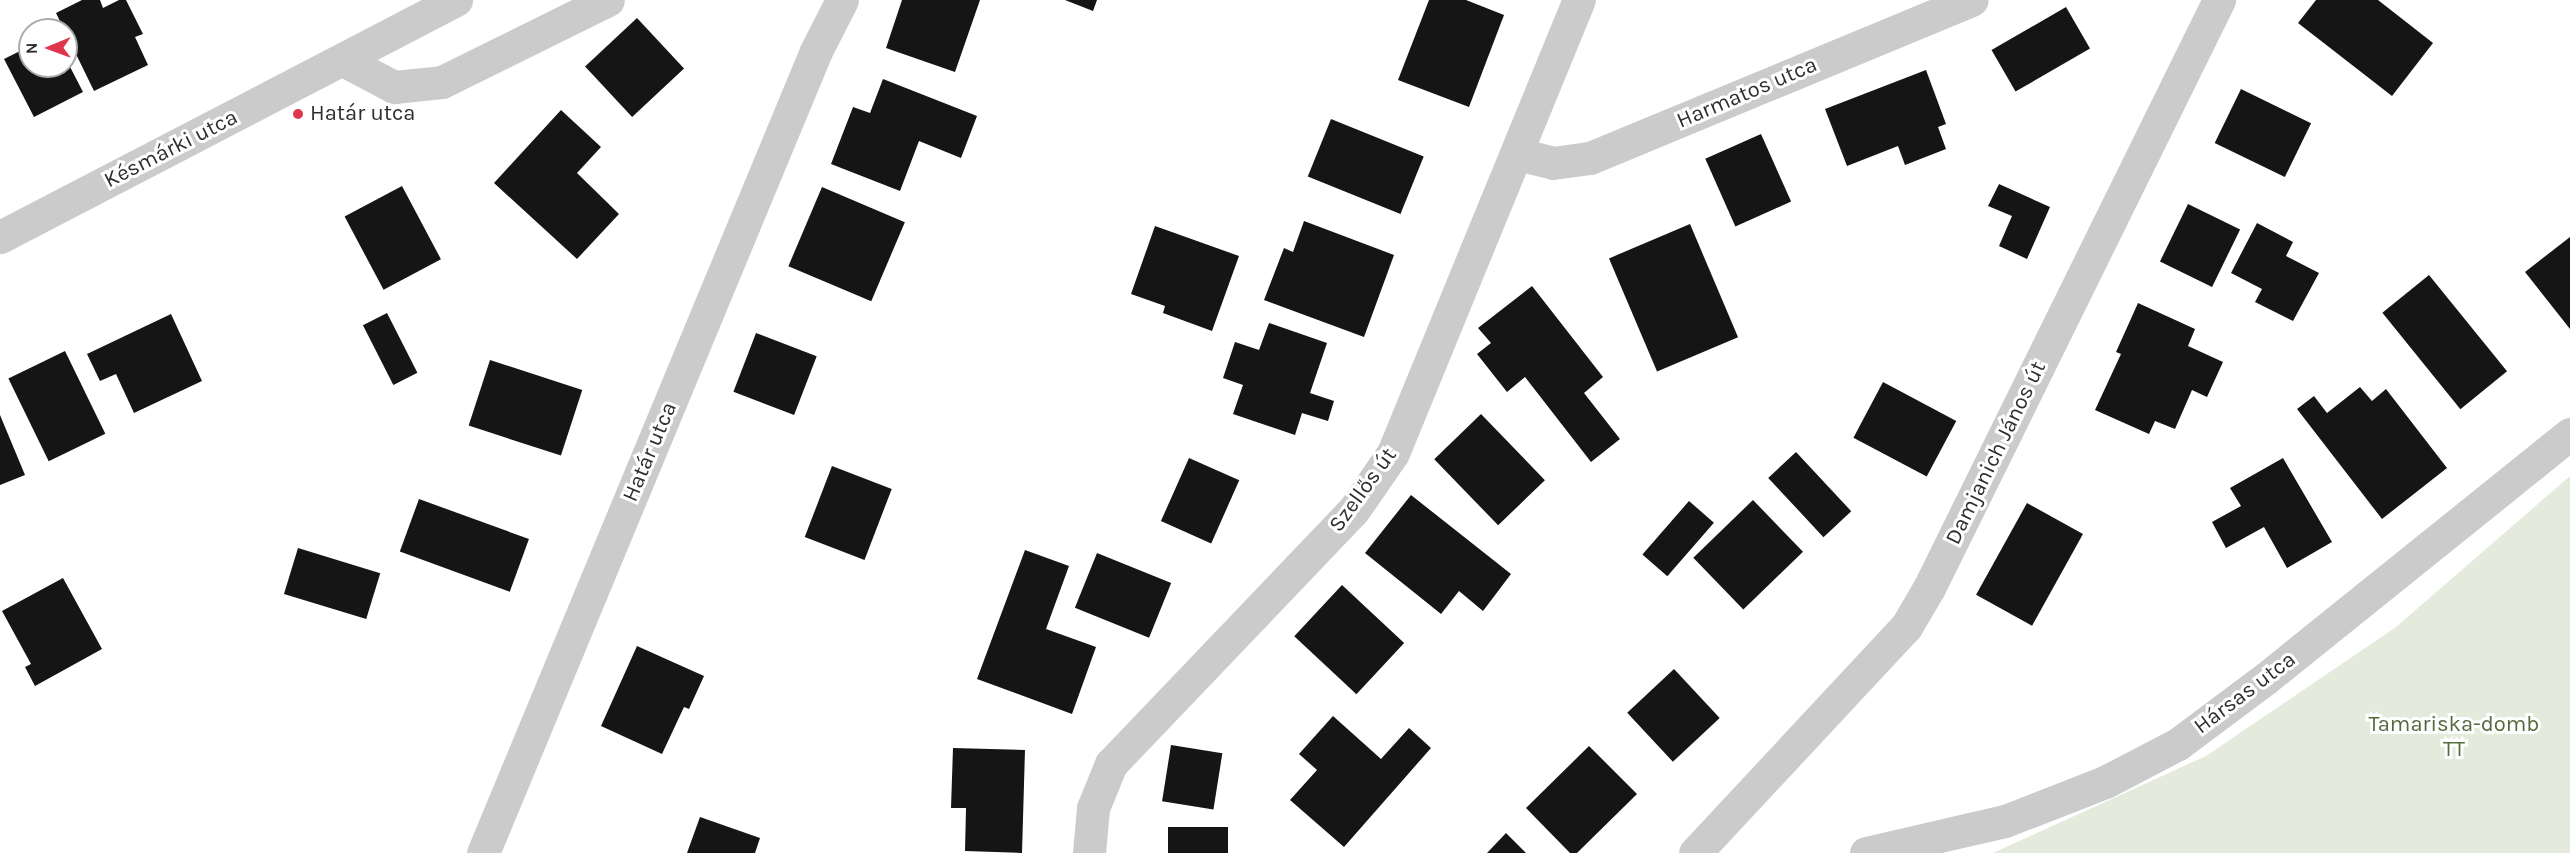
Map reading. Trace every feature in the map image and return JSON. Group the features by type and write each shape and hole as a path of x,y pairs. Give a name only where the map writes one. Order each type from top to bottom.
{"street":[{"name":"Késmárki utca","path":"1,233 343,60 456,0"},
{"path":"343,60 394,87 442,82 608,0"},
{"name":"Határ utca","path":"814,0 816,51"},
{"name":"Határ utca","path":"483,853 816,51 842,0"},
{"name":"Szellős út","path":"1089,853 1094,808 1111,764 1353,511 1393,453 1518,154 1579,0"},
{"name":"Harmatos utca","path":"1518,154 1553,163 1590,158 1972,0"},
{"name":"Damjanich János út","path":"1695,853 1912,618 1929,588 2219,0"},
{"name":"Hársas utca","path":"1866,853 2005,822 2105,782 2178,744 2274,672 2570,434"}],"green space":[{"name":"Tamariska-domb TT","path":"2570,476 2570,853 1993,853 2206,756 2396,627"}],"building":[{"path":"82,0 100,0 103,8 119,0 126,0 143,34 135,37 148,65 94,91 78,58 78,18 58,18 56,13"},
{"path":"902,0 980,0 955,72 886,48"},
{"path":"1065,0 1097,0 1093,11"},
{"path":"1429,0 1466,0 1504,15 1469,107 1398,80"},
{"path":"2316,0 2378,0 2433,43 2392,96 2298,23"},
{"path":"2066,7 2090,49 2016,92 1992,50"},
{"path":"637,18 684,68 632,117 585,66"},
{"path":"18,52 18,78 76,78 83,92 34,117 4,59"},
{"path":"1926,70 1946,124 1938,127 1946,149 1905,165 1898,146 1847,166 1825,109"},
{"path":"883,79 977,116 961,158 919,141 900,191 831,164 853,107 870,113"},
{"path":"2241,89 2311,123 2285,177 2215,143"},
{"path":"561,110 601,147 577,173 619,214 577,259 494,183"},
{"path":"1331,119 1424,156 1400,214 1308,176"},
{"path":"1761,134 1791,202 1735,226 1705,159"},
{"path":"1999,184 2050,207 2027,259 1999,246 2012,216 1988,206"},
{"path":"402,186 441,259 384,290 345,217"},
{"path":"822,187 905,222 871,301 788,266"},
{"path":"2188,204 2240,229 2212,287 2160,262"},
{"path":"1304,221 1394,255 1364,337 1264,300 1284,248 1293,252"},
{"path":"2257,223 2293,242 2286,256 2319,273 2293,321 2255,302 2262,289 2231,273"},
{"path":"1690,224 1738,337 1657,372 1609,258"},
{"path":"1155,226 1239,256 1212,331 1163,313 1165,306 1131,294"},
{"path":"2570,237 2570,329 2525,272"},
{"path":"2429,275 2507,371 2460,409 2382,313"},
{"path":"1532,286 1603,377 1584,393 1620,439 1591,462 1525,377 1507,392 1477,354 1491,343 1478,328"},
{"path":"2138,303 2195,329 2188,346 2223,362 2207,397 2192,390 2175,429 2155,421 2149,434 2095,410 2121,354 2116,352"},
{"path":"387,313 417,373 393,385 363,325"},
{"path":"171,314 202,381 134,413 116,374 100,381 87,354"},
{"path":"1269,323 1327,343 1310,393 1334,401 1328,421 1302,413 1295,435 1233,414 1243,385 1223,378 1235,342 1259,350"},
{"path":"756,333 817,356 794,415 733,392"},
{"path":"65,351 105,434 49,461 8,379"},
{"path":"490,360 582,390 561,456 469,426"},
{"path":"1883,382 1956,421 1927,477 1853,438"},
{"path":"2360,387 2372,401 2386,389 2447,468 2382,519 2297,409 2314,396 2327,413"},
{"path":"1481,414 1545,480 1498,525 1434,459"},
{"path":"0,415 25,475 0,485"},
{"path":"1796,452 1851,511 1823,537 1768,478"},
{"path":"1189,458 1239,480 1211,543 1161,521"},
{"path":"2283,458 2332,542 2287,568 2264,527 2226,548 2212,522 2241,506 2230,488"},
{"path":"832,466 892,489 865,560 805,537"},
{"path":"1411,495 1511,574 1483,611 1459,591 1441,614 1365,553"},
{"path":"419,499 529,539 510,592 400,552"},
{"path":"1753,500 1803,552 1743,609 1693,558"},
{"path":"1689,501 1714,523 1667,576 1642,555"},
{"path":"2027,503 2083,534 2032,626 1976,595"},
{"path":"298,548 380,573 366,619 284,594"},
{"path":"1025,550 1069,566 1046,629 1096,647 1072,714 977,679"},
{"path":"1097,553 1171,583 1149,638 1075,608"},
{"path":"63,578 102,649 35,686 25,667 31,664 2,611"},
{"path":"1342,585 1404,643 1356,694 1294,636"},
{"path":"637,646 704,676 689,709 684,707 662,754 601,726"},
{"path":"1674,669 1720,718 1673,762 1627,713"},
{"path":"1333,716 1381,759 1409,728 1431,748 1344,847 1290,800 1317,770 1299,754"},
{"path":"1171,745 1222,753 1213,809 1162,801"},
{"path":"1589,746 1637,794 1577,853 1570,853 1526,808"},
{"path":"953,748 1025,750 1022,853 965,851 966,808 951,808"},
{"path":"700,817 760,838 755,853 687,853"},
{"path":"1168,827 1228,827 1228,853 1168,853"},
{"path":"1506,833 1526,853 1487,853"}],"place":[{"name":"Határ utca","path":"298,114"}]}
